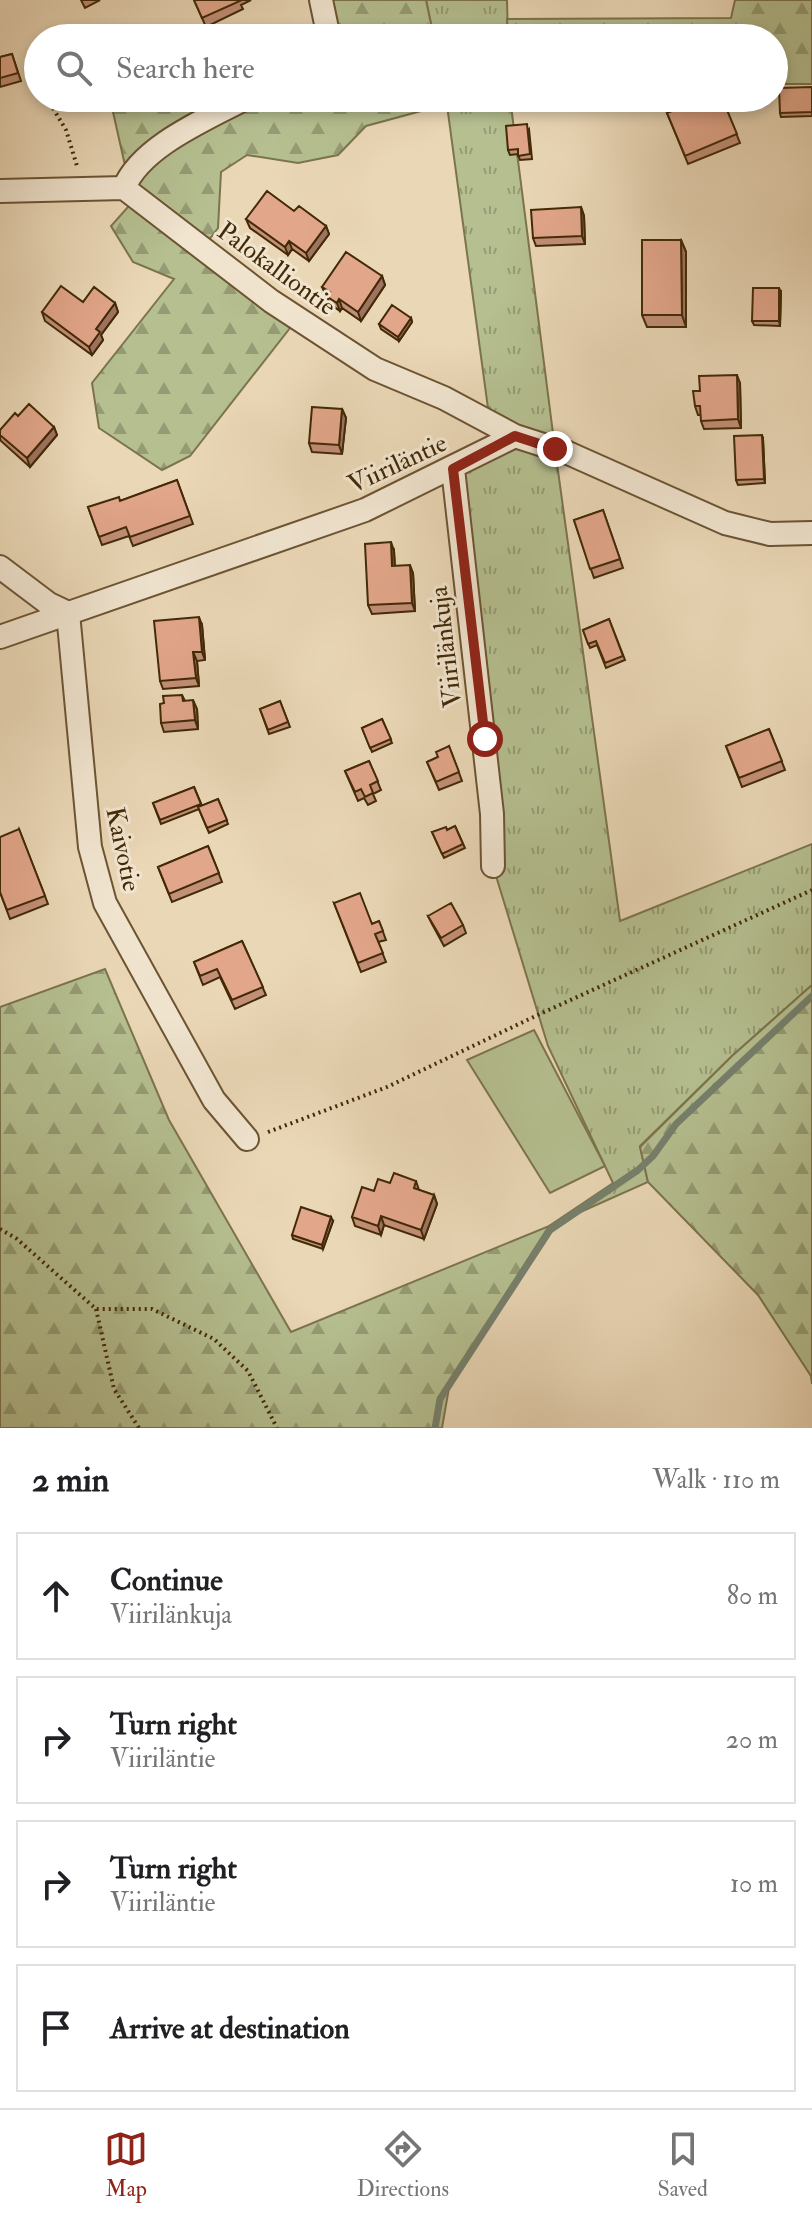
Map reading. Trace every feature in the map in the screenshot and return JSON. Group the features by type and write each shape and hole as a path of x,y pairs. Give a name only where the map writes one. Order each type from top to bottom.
{"street":[{"path":"321,0 326,24"},
{"path":"0,191 124,188 130,172 155,150 222,112"},
{"name":"Palokalliontie","path":"124,188 271,301 359,360 444,398 515,436"},
{"path":"515,436 568,453 725,523 770,534 812,533"},
{"name":"Viiriläntie","path":"0,637 365,510 515,436"},
{"name":"Viirilänkuja","path":"453,469 489,784 493,866"},
{"path":"0,567 49,604 68,613"},
{"name":"Kaivotie","path":"68,613 90,847 105,903 214,1100 247,1139"}],"path":[{"path":"55,112 66,130 82,188"},
{"path":"247,1139 387,1087 812,890"},
{"path":"0,1229 17,1239 96,1309 114,1389 139,1428"},
{"path":"96,1309 152,1309 214,1339 248,1371 277,1428"}],"green space":[{"path":"331,0 426,0 431,24 337,24"},
{"path":"426,0 507,0 508,24 431,24"},
{"path":"735,0 812,0 812,84 788,84 788,24 507,24 507,19 731,18"},
{"path":"113,112 418,112 366,126 338,155 298,163 247,155 221,172 218,228 202,249 297,319 190,456 162,470 99,428 92,383 174,279 133,262 111,226 136,198"},
{"path":"448,112 512,112 620,921 812,844 812,985 732,1056 640,1146 648,1182 549,1226 613,1183 548,1046 493,866 453,469 515,436 490,423"},
{"path":"105,969 169,1120 291,1332 549,1226 450,1382 442,1428 0,1428 0,1007"},
{"path":"812,985 812,1384 811,1376 758,1295 648,1182 640,1147 732,1056"},
{"path":"534,1030 605,1166 550,1193 467,1060"}],"building":[{"path":"194,0 239,0 240,1 202,18"},
{"path":"12,54 18,73 0,78 0,57"},
{"path":"812,87 812,112 780,113 788,112 788,88"},
{"path":"728,112 737,134 685,156 667,113"},
{"path":"527,124 530,154 518,156 518,149 508,150 506,126"},
{"path":"267,191 294,211 299,206 326,226 306,253 289,241 285,247 246,219"},
{"path":"581,207 582,236 533,238 531,210"},
{"path":"642,240 681,240 682,315 642,315"},
{"path":"346,252 382,276 358,312 339,299 337,303 326,296 330,292 322,287"},
{"path":"61,286 83,302 94,287 115,303 96,329 100,332 89,347 42,312"},
{"path":"753,288 779,288 779,321 752,321"},
{"path":"392,305 411,318 398,337 379,324"},
{"path":"737,375 738,419 701,421 700,406 695,406 693,391 700,391 699,376"},
{"path":"29,404 54,427 27,458 0,435 0,430 15,413 18,416"},
{"path":"312,407 342,409 339,445 309,443"},
{"path":"762,435 764,479 736,480 734,436"},
{"path":"177,480 190,516 130,537 126,527 99,537 88,507 119,497 120,501"},
{"path":"603,510 620,559 590,569 574,520"},
{"path":"391,542 392,566 410,565 412,603 368,605 365,544"},
{"path":"199,617 202,652 193,652 196,678 160,681 154,621"},
{"path":"609,619 623,656 605,663 596,641 588,644 583,630"},
{"path":"182,695 183,701 193,700 195,720 161,723 160,704 164,703 163,696"},
{"path":"280,701 288,722 268,730 260,709"},
{"path":"382,719 391,739 370,748 362,728"},
{"path":"769,729 782,761 739,778 726,746"},
{"path":"449,746 459,772 436,782 427,762 438,757 436,752"},
{"path":"369,761 378,781 370,785 373,793 365,797 361,789 355,792 345,771"},
{"path":"194,787 201,804 160,820 153,803"},
{"path":"218,799 227,820 207,828 198,807"},
{"path":"455,826 463,844 442,854 432,832"},
{"path":"19,829 45,896 7,910 0,892 0,837"},
{"path":"208,846 219,873 169,894 158,867"},
{"path":"360,893 372,924 379,921 383,931 375,934 383,953 358,963 334,903"},
{"path":"451,903 463,925 441,938 428,916"},
{"path":"242,941 263,987 232,1000 217,969 200,976 194,962"},
{"path":"394,1173 416,1181 414,1188 434,1195 421,1230 381,1216 378,1226 352,1217 362,1187 374,1191 378,1179 390,1183"},
{"path":"301,1207 331,1217 322,1245 292,1235"}],"waterway":[{"path":"435,1428 440,1399 550,1230 638,1170 653,1156 676,1124 812,996"}],"route":[{"path":"485,739 453,469 515,436 555,449"}]}
